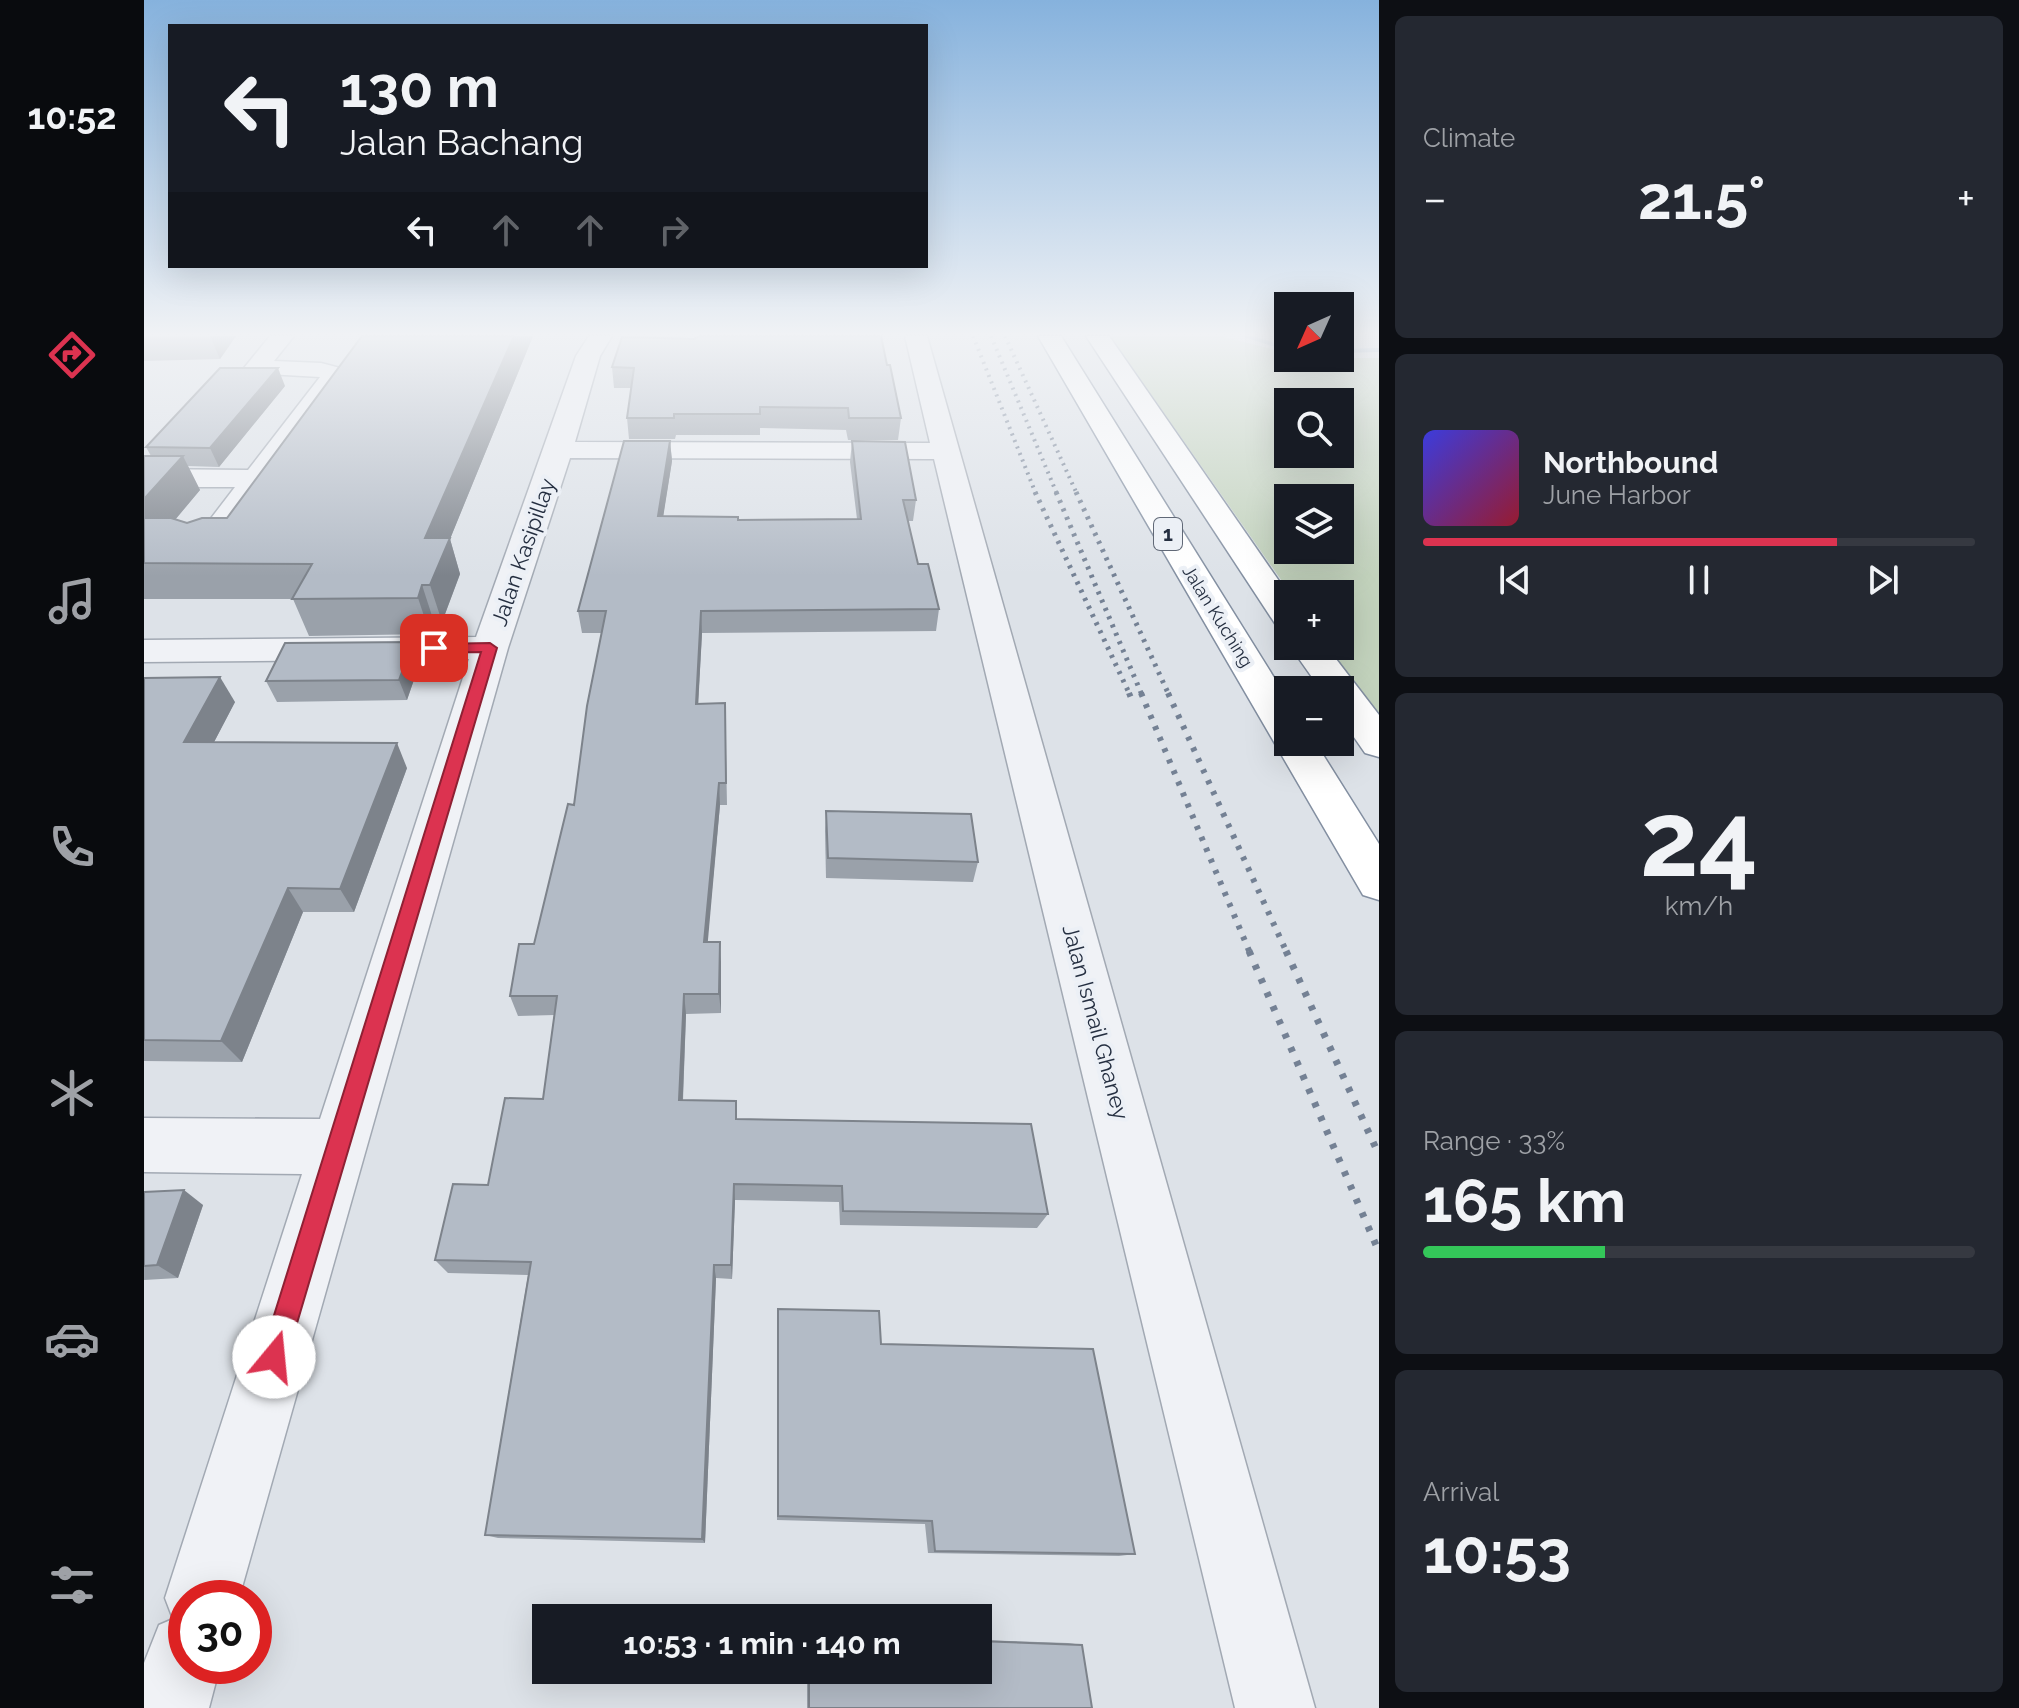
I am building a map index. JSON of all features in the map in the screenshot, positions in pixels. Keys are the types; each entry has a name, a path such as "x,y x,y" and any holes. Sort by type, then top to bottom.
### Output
{"highway":[{"name":"Jalan Kuching","path":"1097,416 1274,708"},
{"name":"1","path":"1151,416 1274,597"},
{"path":"1318,660 1379,743"},
{"path":"1303,756 1379,882"}],"street":[{"path":"205,547 304,416"},
{"name":"Jalan Kasipillay","path":"207,1580 490,648 559,450 574,416"},
{"name":"Jalan Ismail Ghaney","path":"937,416 1275,1708"},
{"path":"559,450 946,451"},
{"path":"144,478 256,479"},
{"path":"144,651 490,648"},
{"path":"144,1145 337,1147"},
{"path":"169,1708 176,1684"}],"green space":[{"path":"1166,416 1274,416 1274,468 1354,468 1354,416 1379,416 1379,718 1354,683 1354,676 1349,676 1338,660 1354,660 1354,580 1281,580"}],"building":[{"path":"175,416 237,416 210,448 146,447"},
{"path":"303,416 479,416 425,538 450,538 430,585 422,585 418,598 292,599 312,564 144,563 144,518 171,518 187,523 202,518 227,518"},
{"path":"627,416 674,416 674,418"},
{"path":"849,416 901,418 849,418"},
{"path":"624,441 670,441 658,516 738,517 738,520 861,519 852,441 905,442 916,500 903,500 918,564 928,564 939,609 701,611 696,704 725,703 726,783 719,783 704,942 720,942 719,994 684,994 679,1100 736,1101 736,1119 1031,1124 1048,1214 843,1211 842,1186 734,1184 731,1265 714,1265 702,1539 485,1535 531,1262 435,1260 453,1184 488,1185 505,1098 543,1099 557,996 510,996 519,944 534,944 568,804 574,805 587,706 606,611 578,611"},
{"path":"144,456 183,456 144,499"},
{"path":"413,642 399,680 266,681 285,643"},
{"path":"220,677 184,742 397,743 340,889 288,888 221,1041 144,1040 144,678"},
{"path":"826,811 971,814 978,862 828,858"},
{"path":"184,1190 157,1265 144,1266 144,1192"},
{"path":"778,1309 879,1311 881,1344 1093,1349 1135,1554 935,1551 932,1521 778,1516"},
{"path":"992,1642 1082,1645 1092,1708 809,1708 809,1684 992,1684"}],"railway":[{"path":"1005,416 1036,494"},
{"path":"1024,416 1057,494"},
{"path":"1041,416 1077,494"},
{"path":"1035,492 1130,695"},
{"path":"1056,492 1142,695"},
{"path":"1076,492 1169,695"},
{"path":"1129,693 1131,698"},
{"path":"1141,693 1250,953"},
{"path":"1168,693 1287,953"},
{"path":"1249,951 1379,1252"},
{"path":"1286,951 1379,1155"}],"route":[{"path":"274,1357 490,648 434,648"}]}
